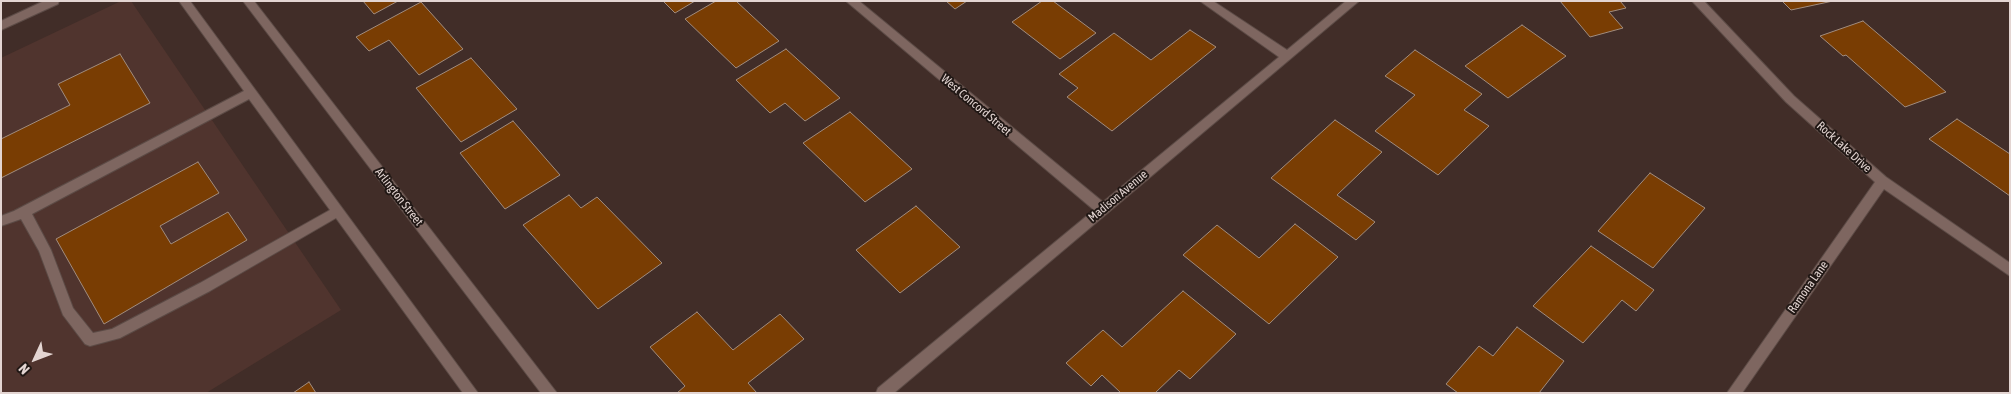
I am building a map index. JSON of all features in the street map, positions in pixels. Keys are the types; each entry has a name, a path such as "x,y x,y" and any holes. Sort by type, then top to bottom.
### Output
{"street":[{"path":"1,26 54,1"},
{"path":"184,1 471,393"},
{"name":"Arlington Street","path":"248,1 550,393"},
{"name":"West Concord Street","path":"851,1 1102,209"},
{"path":"1205,1 1287,56"},
{"name":"Madison Avenue","path":"883,393 1354,1"},
{"name":"Rock Lake Drive","path":"1697,1 1790,99 1882,181 2010,270"},
{"path":"1,221 24,212 251,93"},
{"name":"Ramona Lane","path":"1734,393 1882,181"},
{"path":"24,212 45,250 68,311 90,340 115,334 205,287 338,211"}],"shaded area":[{"path":"121,1 131,1 341,310 206,393 1,393 1,58"}],"building":[{"path":"363,1 398,1 374,14"},
{"path":"663,1 695,1 675,13"},
{"path":"716,1 736,1 779,41 736,68 685,19"},
{"path":"946,1 967,1 955,9"},
{"path":"1042,1 1053,1 1096,33 1060,59 1012,22"},
{"path":"1560,1 1620,1 1626,8 1609,12 1623,28 1590,37"},
{"path":"1782,1 1833,1 1791,10"},
{"path":"421,2 463,49 419,75 389,40 369,51 356,37"},
{"path":"1863,21 1946,92 1905,107 1846,55 1843,56 1820,36"},
{"path":"1522,25 1566,56 1508,98 1465,66"},
{"path":"1190,30 1216,47 1112,131 1067,97 1078,88 1059,74 1114,33 1151,60"},
{"path":"786,49 840,98 805,121 785,103 770,113 736,80"},
{"path":"1415,50 1482,94 1464,110 1489,126 1438,175 1375,131 1415,95 1385,76"},
{"path":"120,54 150,103 1,178 1,139 70,105 58,84"},
{"path":"471,58 517,109 461,142 416,88"},
{"path":"850,112 912,169 865,202 803,143"},
{"path":"1957,119 2010,154 2010,196 1929,139"},
{"path":"1335,120 1382,152 1337,195 1375,222 1356,240 1271,178"},
{"path":"513,121 560,175 505,209 460,153"},
{"path":"198,162 219,193 160,226 171,244 228,212 247,240 104,324 56,239"},
{"path":"1650,173 1705,208 1653,268 1598,231"},
{"path":"569,195 581,208 597,197 662,263 598,309 523,225"},
{"path":"916,206 960,247 900,293 856,250"},
{"path":"1295,224 1338,257 1269,324 1183,255 1217,225 1259,258"},
{"path":"1591,246 1654,290 1636,311 1622,300 1583,343 1533,306"},
{"path":"1183,291 1236,334 1190,379 1179,370 1155,393 1121,393 1102,375 1091,386 1066,363 1103,330 1122,347"},
{"path":"697,312 733,350 780,314 804,339 748,383 757,393 677,393 685,386 650,347"},
{"path":"1517,327 1564,361 1539,393 1458,393 1446,384 1479,346 1493,356"},
{"path":"309,382 316,393 293,393"}]}
